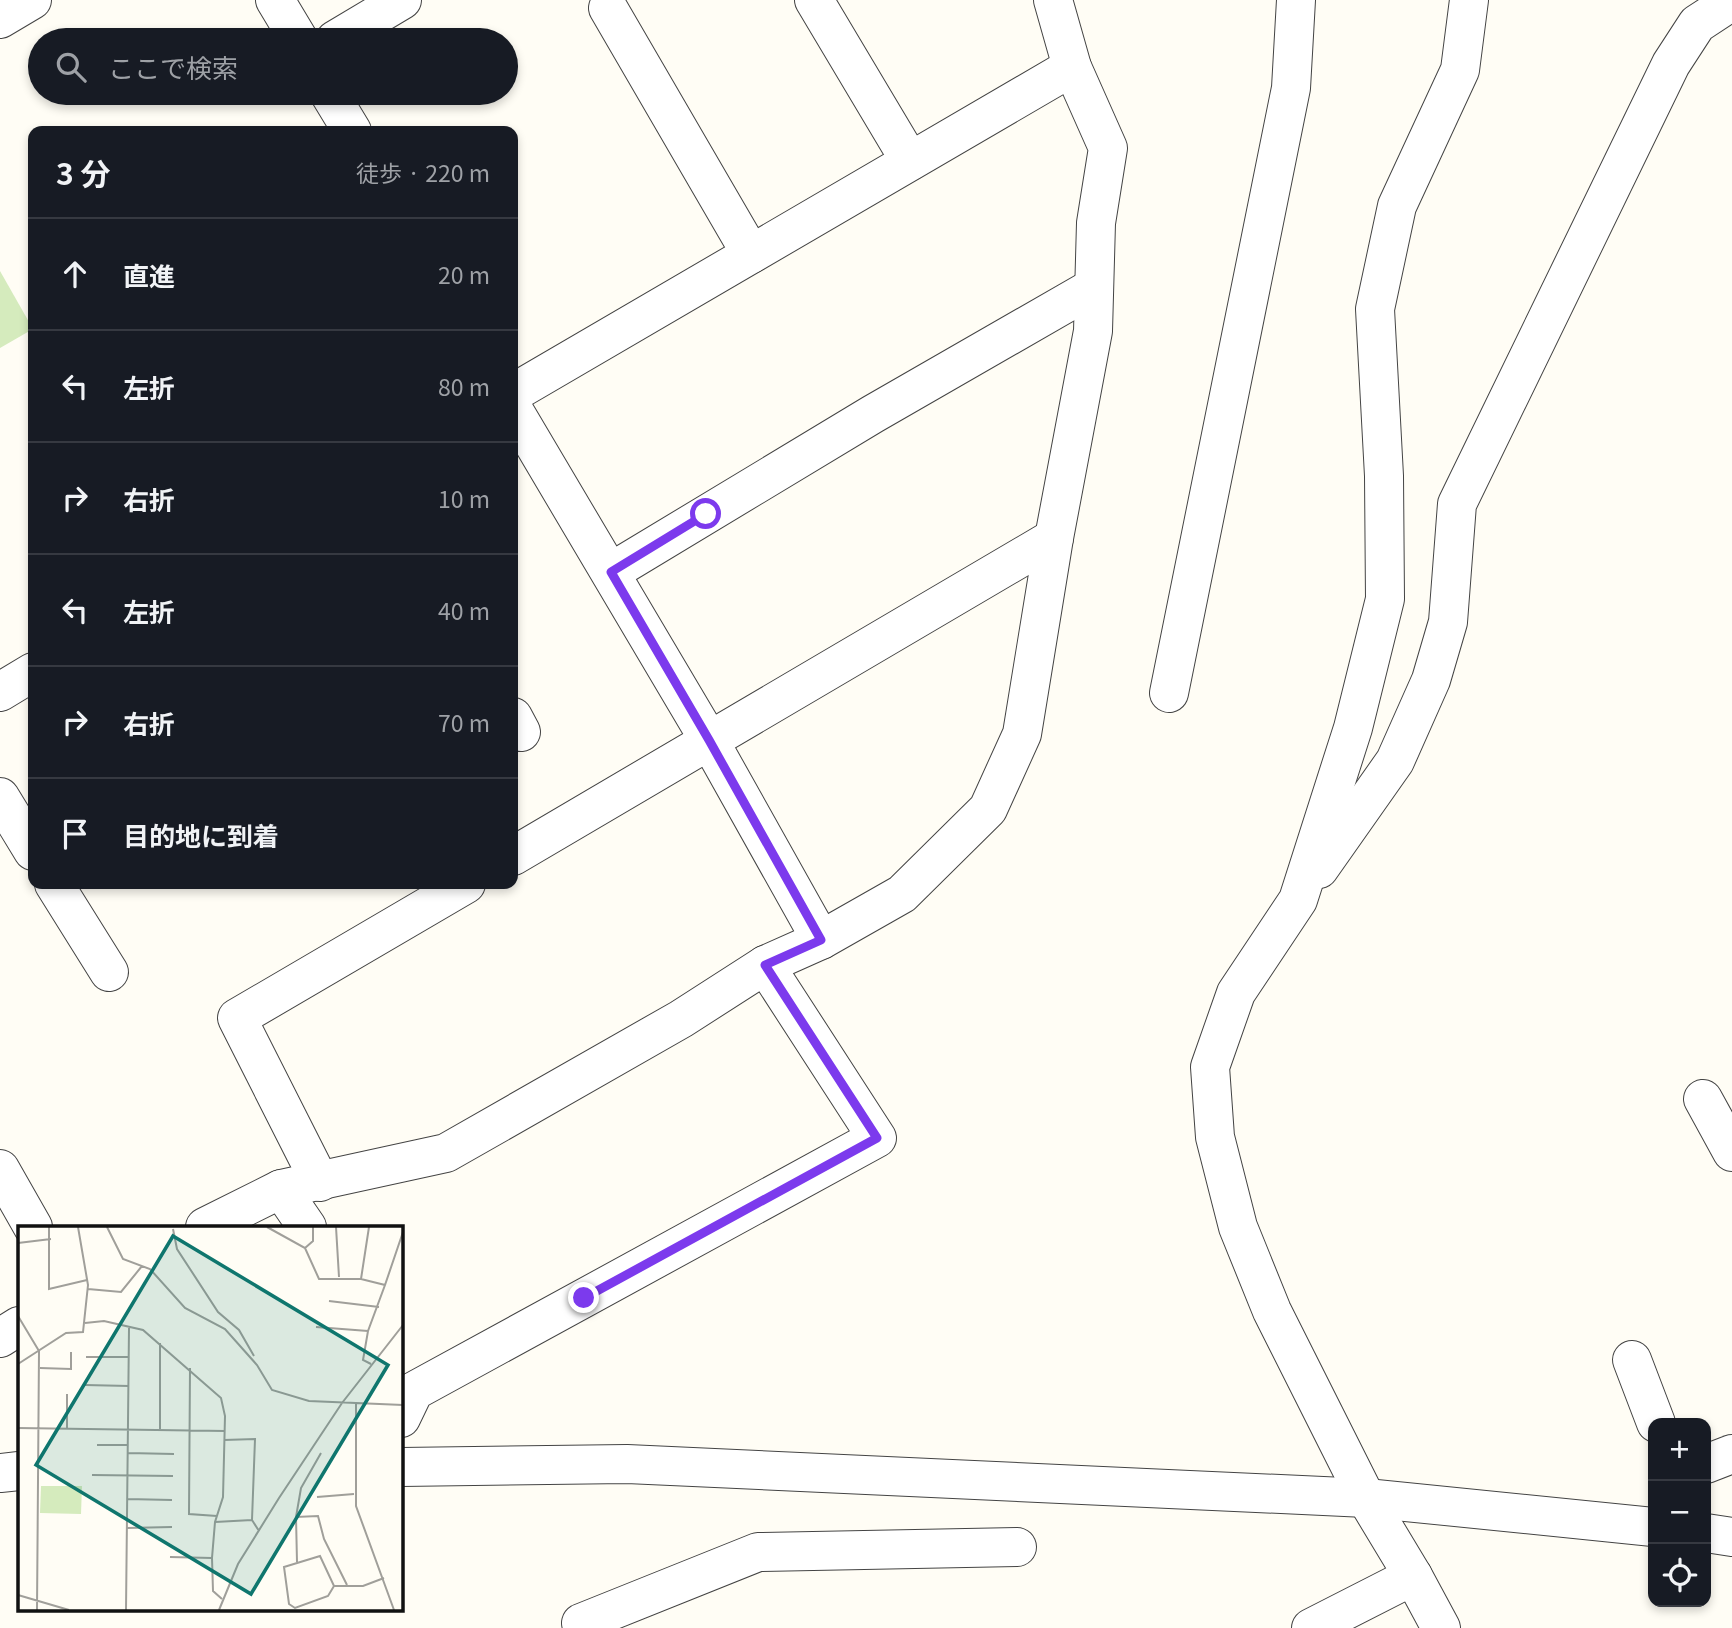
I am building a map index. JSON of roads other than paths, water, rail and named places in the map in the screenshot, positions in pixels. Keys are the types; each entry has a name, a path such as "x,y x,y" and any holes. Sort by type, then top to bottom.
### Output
{"street":[{"path":"0,19 32,0"},
{"path":"275,0 292,28"},
{"path":"355,28 402,0"},
{"path":"814,0 910,162"},
{"path":"207,1226 281,1189 446,1153 681,1020 765,965 821,940 902,894 988,809 1021,734 1093,331 1096,223 1108,148 1072,67 1053,0"},
{"path":"1169,693 1291,88 1296,0"},
{"path":"1298,900 1353,728 1385,599 1384,476 1375,309 1397,206 1460,70 1469,0"},
{"path":"1441,1628 1366,1498 1272,1311 1238,1227 1215,1137 1210,1067 1236,993 1395,761 1431,680 1448,622 1457,504 1671,64 1698,24 1732,1"},
{"path":"608,8 751,254"},
{"path":"518,390 1072,67"},
{"path":"336,105 349,126"},
{"path":"611,572 873,414 1094,288"},
{"path":"518,417 709,740 821,940"},
{"path":"518,853 1054,538"},
{"path":"0,692 28,675"},
{"path":"0,797 28,843"},
{"path":"57,889 109,972"},
{"path":"320,1182 237,1018 457,889"},
{"path":"405,1394 877,1138 765,965"},
{"path":"1703,1099 1732,1152"},
{"path":"0,1169 32,1226"},
{"path":"281,1189 306,1226"},
{"path":"0,1338 18,1327"},
{"path":"1632,1360 1654,1418"},
{"path":"1711,1462 1732,1454"},
{"path":"402,1467 627,1464 1366,1498 1648,1526"},
{"path":"0,1473 18,1471"},
{"path":"1711,1534 1732,1537"},
{"path":"580,1626 758,1552 1017,1548"},
{"path":"1311,1628 1413,1576"}]}
